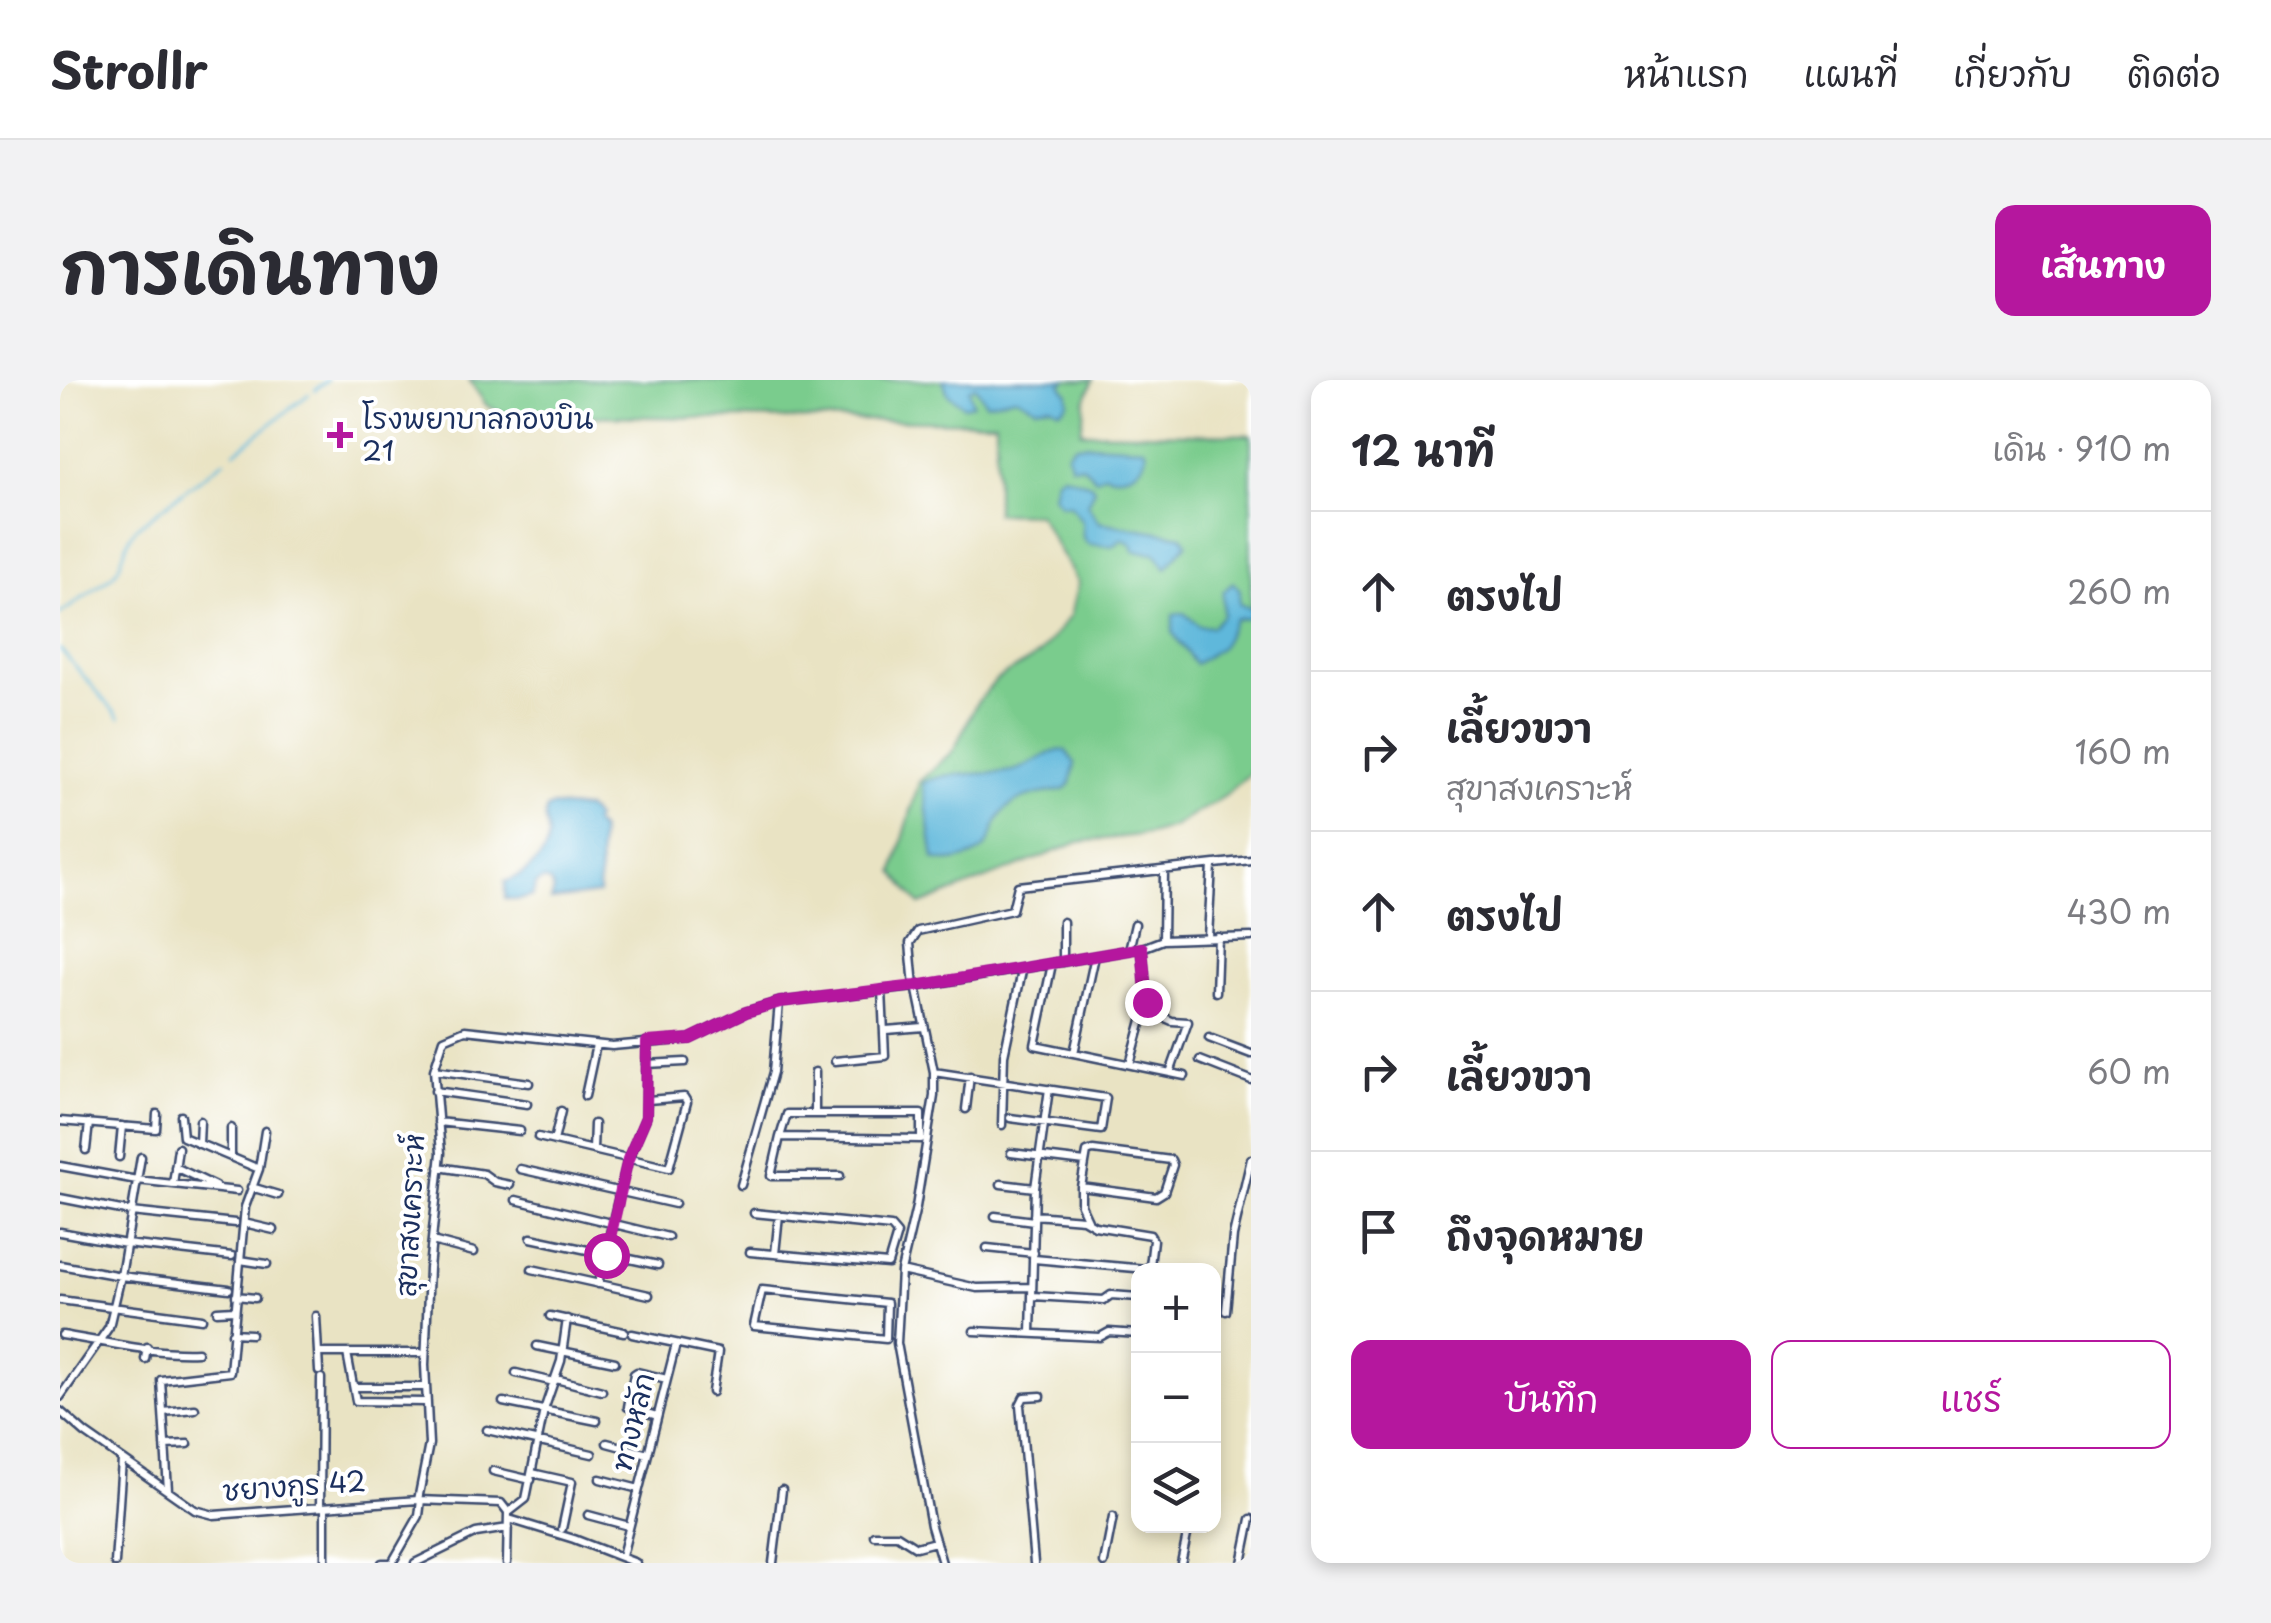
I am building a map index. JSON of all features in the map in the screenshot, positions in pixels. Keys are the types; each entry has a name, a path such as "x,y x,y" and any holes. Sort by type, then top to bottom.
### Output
{"street":[{"path":"942,1563 897,1343 901,1271 930,1125 934,1072 915,987 910,942 918,931 1012,910 1018,886 1251,860"},
{"path":"1208,937 1212,865"},
{"path":"1163,940 1164,870"},
{"path":"1063,922 1063,962"},
{"path":"1129,950 1135,924"},
{"path":"1216,992 1218,937"},
{"path":"529,1084 434,1070 440,1045 457,1032 505,1033 596,1045 690,1039 746,1012 780,1002 1022,970 1142,948 1163,940 1251,937"},
{"path":"1130,1064 1147,1002 1142,948"},
{"path":"1074,1053 1096,956"},
{"path":"1052,964 1034,1044 1185,1076"},
{"path":"1002,1125 1004,1055 1022,970"},
{"path":"835,1061 884,1056 882,990"},
{"path":"741,1185 773,1072 780,1002"},
{"path":"1145,1009 1172,1021 1188,1022 1170,1073"},
{"path":"886,1030 924,1027"},
{"path":"1210,1038 1251,1054"},
{"path":"598,1284 628,1159 646,1117 647,1042"},
{"path":"585,1096 596,1045"},
{"path":"1200,1060 1251,1080"},
{"path":"646,1064 685,1062"},
{"name":"สุขาสงเคราะห์","path":"382,1563 392,1563 418,1516 428,1448 425,1386 439,1168 434,1070"},
{"path":"814,1072 816,1114"},
{"path":"934,1072 1104,1096 1106,1102 1100,1130 1010,1118"},
{"path":"966,1109 970,1076"},
{"path":"435,1090 527,1104"},
{"path":"1031,1333 1035,1188 1049,1090"},
{"path":"538,1137 669,1168 687,1102 684,1097 648,1100"},
{"path":"554,1141 561,1111"},
{"path":"60,1121 156,1130 157,1114"},
{"path":"780,1137 921,1139 921,1114 787,1114 780,1137 770,1176 840,1176"},
{"path":"181,1116 183,1137 260,1168"},
{"path":"199,1144 200,1121"},
{"path":"438,1122 520,1132"},
{"path":"86,1150 89,1123"},
{"path":"592,1150 594,1124"},
{"path":"921,1125 930,1125"},
{"path":"119,1157 122,1126"},
{"path":"231,1157 232,1128"},
{"path":"168,1492 161,1380 230,1372 239,1223 260,1168 265,1131"},
{"path":"173,1184 178,1148"},
{"path":"1081,1188 1160,1197 1173,1165 1170,1160 1088,1152 1081,1188 1081,1205 1088,1222"},
{"path":"1010,1153 1085,1162"},
{"path":"60,1396 108,1327 114,1309 140,1156"},
{"path":"1226,1310 1233,1236 1251,1158"},
{"path":"60,1166 137,1180 238,1190"},
{"path":"176,1168 222,1189"},
{"path":"439,1168 484,1174 495,1182 510,1185"},
{"path":"520,1169 676,1204"},
{"path":"1001,1184 1035,1188"},
{"path":"252,1188 278,1195"},
{"path":"60,1198 131,1212 274,1230"},
{"path":"516,1200 668,1236"},
{"path":"750,1252 886,1264 891,1262 895,1244 896,1231 891,1228 754,1213"},
{"path":"776,1254 779,1215"},
{"path":"987,1248 1149,1268 1153,1240 1150,1235 1084,1219 996,1216"},
{"path":"60,1232 267,1264"},
{"path":"530,1238 658,1265"},
{"path":"432,1241 474,1252"},
{"path":"895,1244 906,1245"},
{"path":"60,1265 228,1289"},
{"path":"532,1269 649,1295"},
{"path":"901,1271 976,1288 1104,1300 1111,1295 1131,1296"},
{"path":"762,1290 887,1303 886,1320 886,1339 754,1326 762,1290"},
{"path":"236,1296 254,1298"},
{"path":"60,1300 202,1319"},
{"path":"217,1312 234,1310"},
{"path":"316,1316 325,1563"},
{"name":"ทางหลัก","path":"550,1316 676,1344 622,1556"},
{"path":"415,1563 508,1520 523,1504 567,1319"},
{"path":"886,1320 897,1321"},
{"path":"974,1331 1100,1338 1110,1332 1131,1334"},
{"path":"232,1333 251,1334"},
{"path":"62,1335 165,1352 198,1352"},
{"path":"676,1344 720,1354 712,1392"},
{"path":"145,1359 147,1346"},
{"path":"537,1346 615,1362"},
{"path":"219,1351 230,1351"},
{"path":"318,1353 420,1353"},
{"path":"347,1353 356,1401 425,1402"},
{"path":"516,1374 602,1391"},
{"path":"658,1416 628,1407 634,1374 667,1379"},
{"path":"354,1386 425,1386"},
{"path":"406,1402 407,1386"},
{"path":"1034,1563 1020,1405 1024,1396 1041,1396"},
{"path":"503,1402 597,1421"},
{"path":"163,1412 195,1410"},
{"name":"ชยางกูร 42","path":"60,1412 194,1510 214,1515 419,1500 494,1501 504,1505 508,1520 636,1563"},
{"path":"487,1430 592,1454"},
{"path":"606,1443 648,1454"},
{"path":"165,1445 188,1444"},
{"path":"115,1563 122,1460"},
{"path":"493,1471 572,1482 562,1529"},
{"path":"600,1479 639,1489"},
{"path":"773,1563 782,1490"},
{"path":"588,1515 629,1526"},
{"path":"1104,1563 1113,1516"},
{"path":"1242,1563 1251,1519"},
{"path":"507,1563 508,1520"},
{"path":"1181,1563 1187,1533"},
{"path":"874,1536 898,1535 916,1547 936,1542"}],"green space":[{"path":"469,380 1093,380 1085,401 1081,432 1251,435 1251,772 1225,796 1173,827 1149,834 1079,842 920,905 894,872 919,782 954,750 976,704 996,680 1040,654 1070,616 1078,583 1038,514 996,513 996,422 510,415 487,406"}],"water":[{"path":"943,380 1066,380 1061,384 1068,394 1068,403 1060,410 1050,405 1036,407 1016,397 986,403 975,386 969,390 973,404 964,406 948,394"},
{"path":"1074,445 1143,447 1146,452 1141,466 1131,474 1104,474 1096,479 1083,466 1071,465 1067,454"},
{"path":"1063,475 1091,484 1094,489 1087,504 1099,522 1182,536 1187,543 1166,568 1155,553 1134,551 1132,544 1122,539 1114,546 1088,544 1083,538 1082,521 1070,505 1060,504 1053,496 1056,479"},
{"path":"1233,583 1240,590 1239,604 1251,609 1251,618 1235,619 1221,647 1195,664 1173,633 1173,615 1184,613 1199,626 1212,627 1223,615 1223,592"},
{"path":"1065,750 1075,763 1066,789 1011,805 998,820 987,844 972,856 949,861 934,859 923,783 945,776 1012,771"},
{"path":"553,806 587,809 595,818 594,824 600,831 599,894 551,900 554,890 550,882 543,880 536,884 532,896 505,898 505,882 527,870 545,850 545,816"}],"waterway":[{"path":"315,390 327,380"},
{"path":"235,452 309,394"},
{"path":"60,614 117,570 137,527 225,460"},
{"path":"60,649 120,718"}],"place":[{"name":"โรงพยาบาลกองบิน 21","path":"340,435"}],"route":[{"path":"606,1255 628,1159 646,1117 647,1042 690,1039 746,1012 780,1002 916,986 1142,948 1147,1002"}]}
